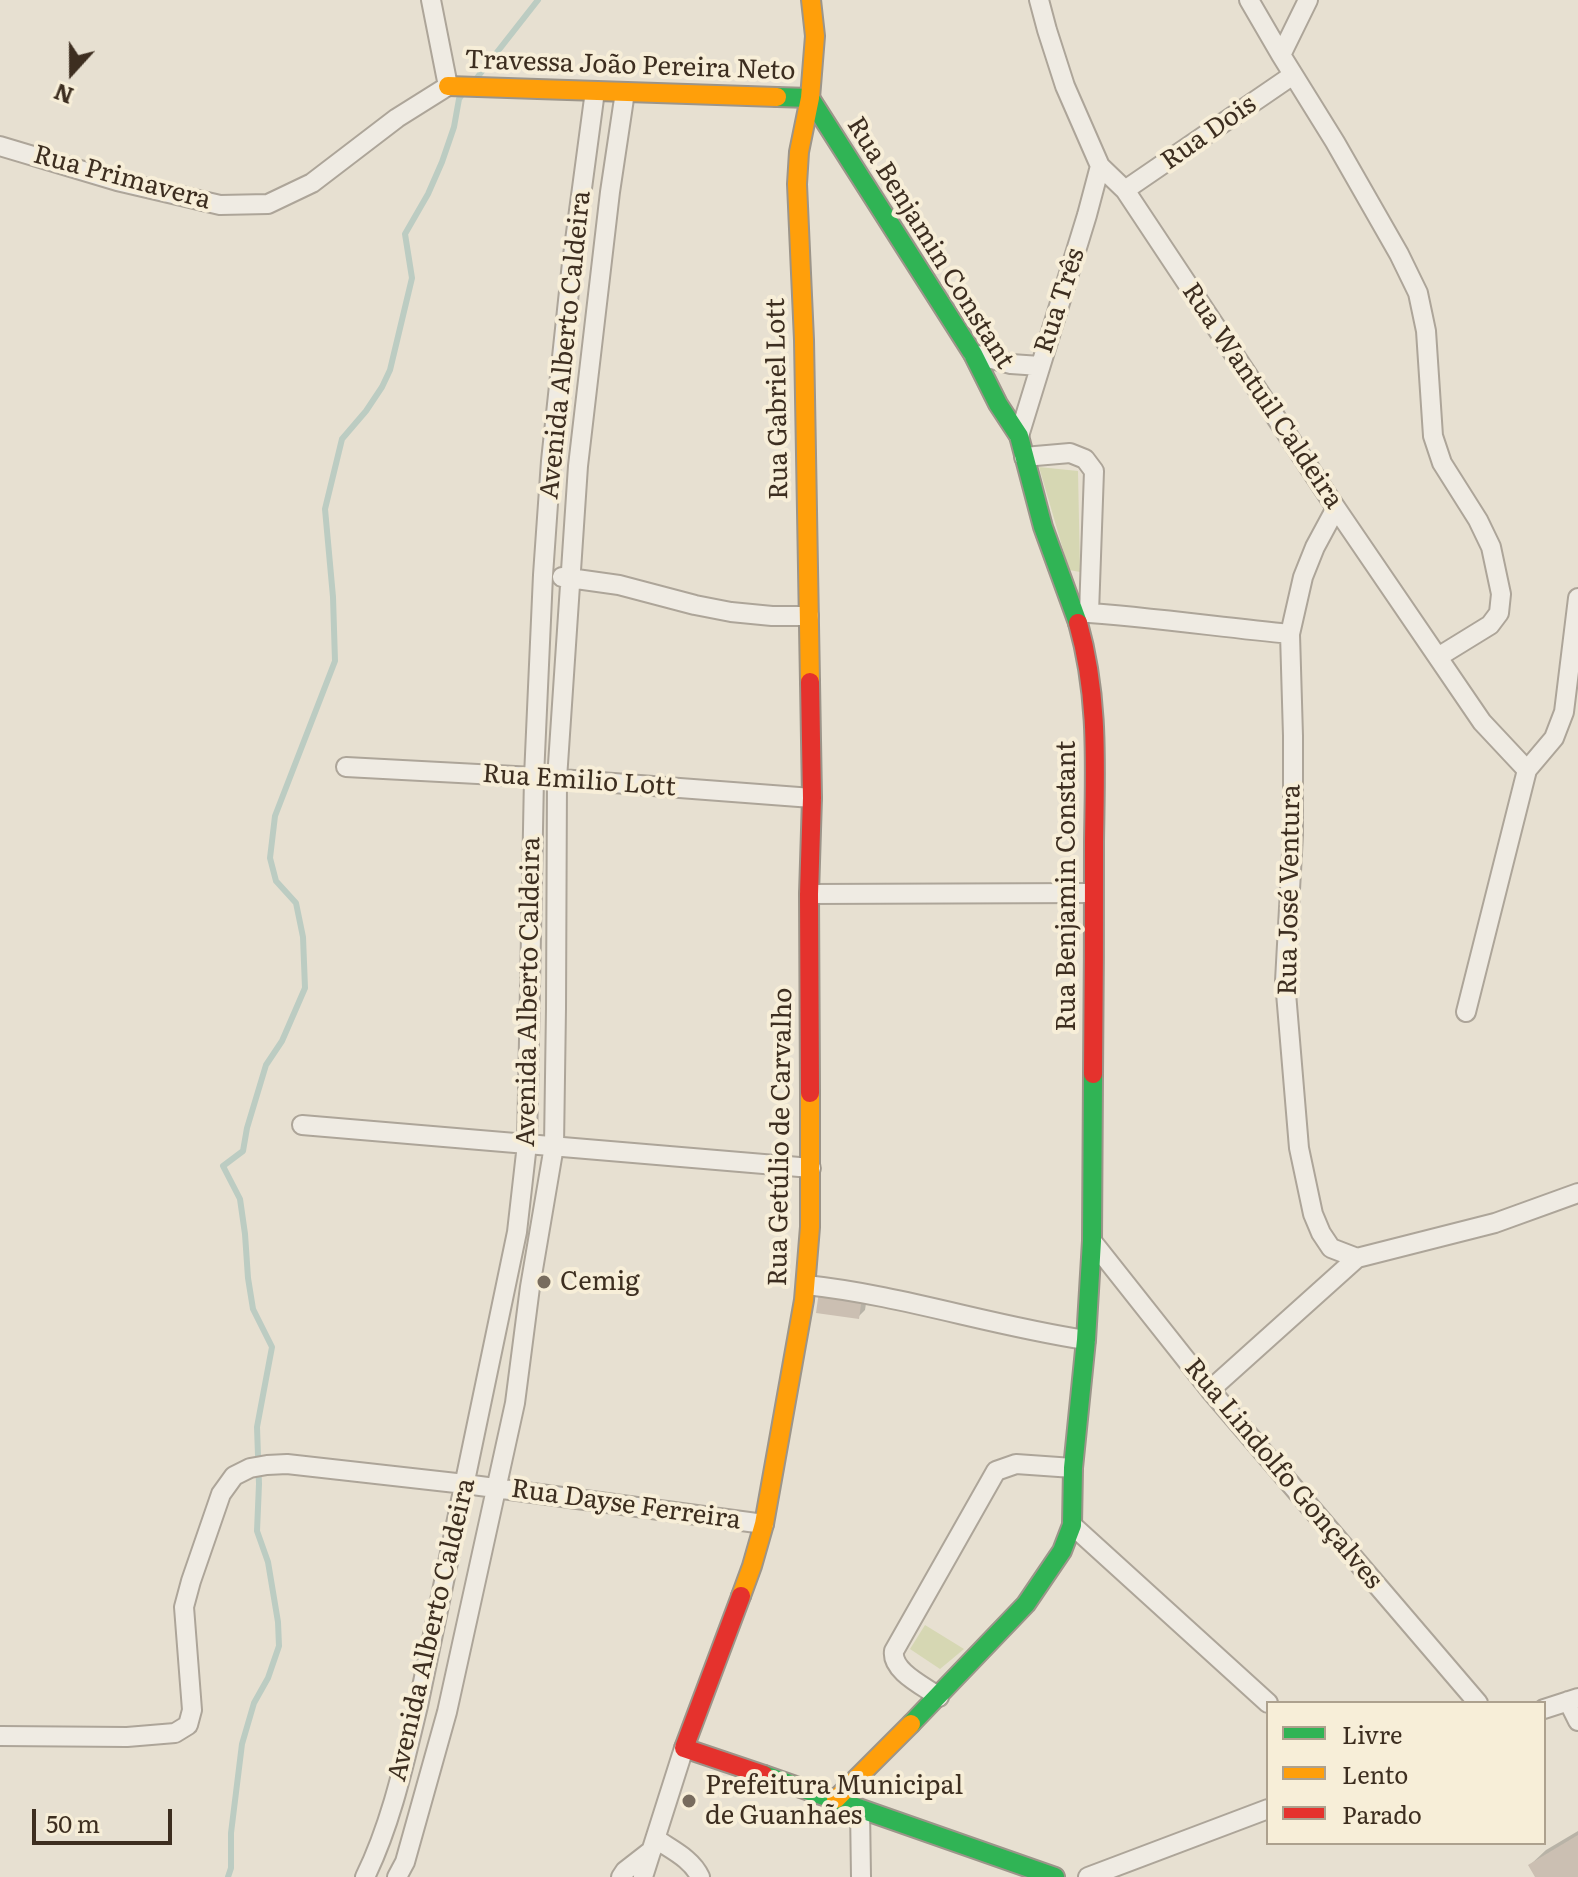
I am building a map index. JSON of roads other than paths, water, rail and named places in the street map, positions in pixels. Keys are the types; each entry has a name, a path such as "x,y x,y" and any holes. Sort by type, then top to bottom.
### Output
{"street":[{"path":"431,0 452,86"},
{"name":"Rua Gabriel Lott","path":"811,0 815,36 810,98 799,152 797,184 804,340 812,798"},
{"name":"Rua Wantuil Caldeira","path":"1039,0 1065,86 1100,166 1125,190 1482,722 1527,770"},
{"path":"1249,0 1343,154 1418,293 1426,331 1433,436 1442,463 1491,547 1501,594 1499,613 1490,625 1438,657"},
{"path":"1281,55 1308,0"},
{"name":"Rua Dois","path":"1125,190 1293,75"},
{"name":"Travessa João Pereira Neto","path":"452,86 810,98"},
{"name":"Rua Primavera","path":"0,146 117,181 220,205 268,204 312,183 397,118 452,86"},
{"name":"Avenida Alberto Caldeira","path":"365,1877 376,1854 401,1777 418,1706 517,1232 527,1144 534,777 543,575 572,263 595,91"},
{"name":"Avenida Alberto Caldeira","path":"397,1877 405,1862 447,1712 497,1488 515,1403 530,1287 554,1146 557,779 578,466 608,206 625,92"},
{"name":"Rua Benjamin Constant","path":"810,98 973,354 998,404 1019,436 1043,527 1082,612 1093,695 1095,753 1092,1241 1073,1468 1072,1525 1062,1551 1026,1604 939,1697 836,1799"},
{"name":"Rua Três","path":"1019,436 1100,166"},
{"path":"973,354 1011,364 1040,366"},
{"path":"1024,457 1070,453 1085,459 1094,471 1082,612 1290,634"},
{"name":"Rua José Ventura","path":"1336,508 1303,577 1290,634 1293,835 1285,981 1299,1148 1313,1214 1331,1248 1357,1258"},
{"path":"543,575 619,585 731,612 809,616"},
{"path":"1466,1012 1527,770 1554,738 1564,712 1578,598"},
{"name":"Rua Emilio Lott","path":"346,767 534,777 812,798"},
{"name":"Rua Getúlio de Carvalho","path":"684,1748 752,1566 764,1524 802,1315 810,1227 809,894 812,798"},
{"path":"809,894 1093,893"},
{"path":"302,1125 811,1168"},
{"path":"1210,1390 1357,1258 1495,1223 1578,1193"},
{"name":"Rua Lindolfo Gonçalves","path":"1092,1241 1210,1390 1476,1701"},
{"path":"806,1285 869,1294 1027,1330 1086,1340"},
{"name":"Rua Dayse Ferreira","path":"0,1736 127,1737 175,1733 188,1725 192,1710 184,1607 191,1581 221,1494 234,1476 259,1466 287,1464 465,1484 764,1524"},
{"path":"939,1697 898,1668 893,1659 894,1651 996,1471 1016,1464 1073,1468"},
{"path":"1072,1525 1266,1701"},
{"path":"1546,1708 1573,1700 1578,1721"},
{"path":"418,1706 447,1712"},
{"path":"643,1877 684,1748 1055,1877"},
{"path":"860,1809 861,1877"},
{"path":"1088,1877 1266,1810"},
{"path":"621,1877 654,1845"},
{"path":"654,1845 689,1860 700,1877"}],"waterway":[{"path":"476,79 538,0"},
{"path":"228,1877 242,1744 254,1703 268,1678 279,1646 268,1562 257,1531 257,1427 272,1347 253,1309 240,1199 223,1166 243,1151 266,1065 282,1041 305,988 303,937 296,903 276,881 270,858 275,816 335,661 325,509 342,439 366,411 390,370 412,278 405,234 442,162 463,93"}],"place":[{"name":"Cemig","path":"544,1282"},
{"name":"Prefeitura Municipal de Guanhães","path":"689,1801"}]}
